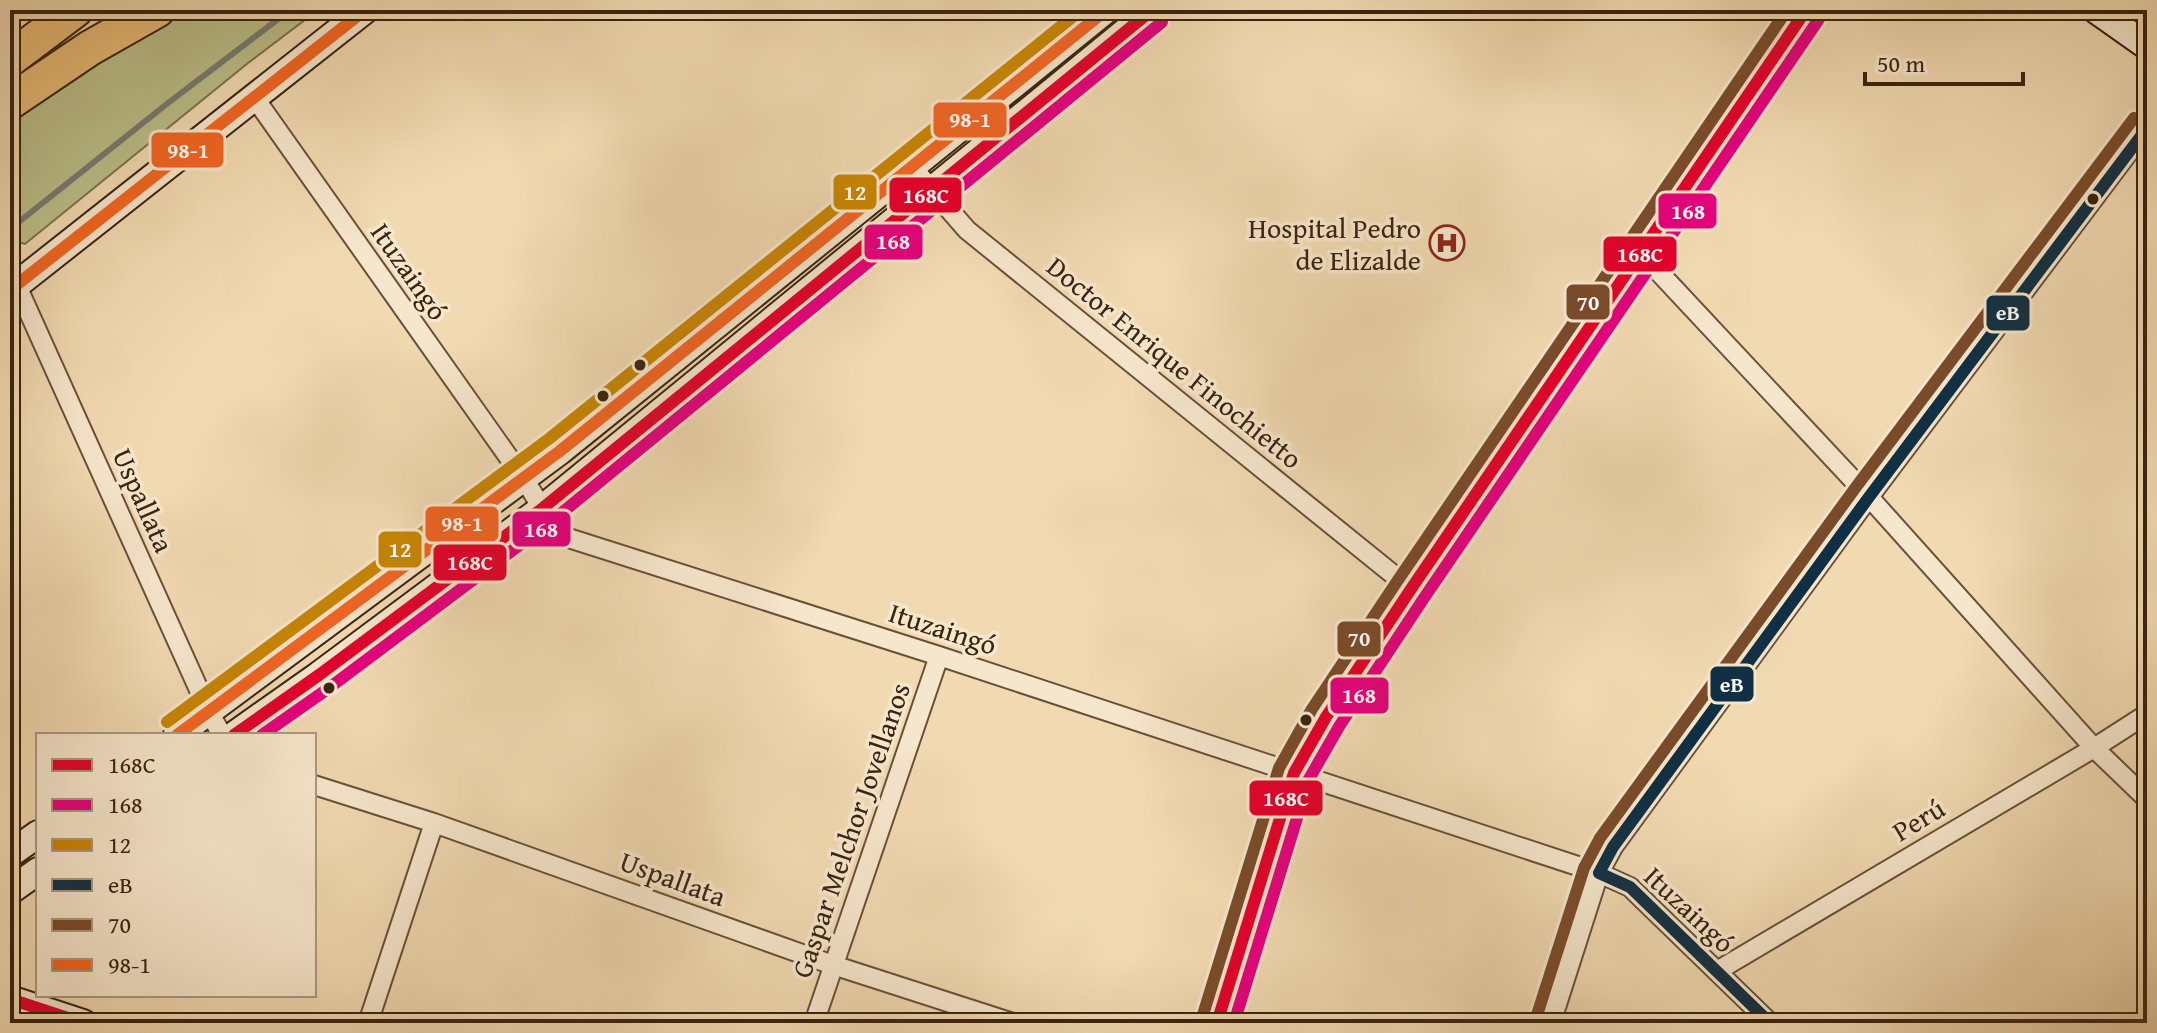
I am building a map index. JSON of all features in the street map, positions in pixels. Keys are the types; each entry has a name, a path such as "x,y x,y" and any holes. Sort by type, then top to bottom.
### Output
{"highway":[{"path":"10,59 75,10"},
{"path":"10,102 90,48 157,10"}],"main road":[{"path":"14,288 365,10"},
{"path":"180,733 524,479 1106,10"},
{"path":"237,733 543,508 1152,10"},
{"path":"2096,10 2147,46"},
{"path":"10,854 36,835"},
{"path":"10,891 36,872"},
{"path":"10,999 83,1023"}],"street":[{"path":"1217,1023 1294,773 1326,717 1806,10"},
{"name":"Ituzaingó","path":"254,97 524,479 559,535 1599,873 1630,887 1770,1023"},
{"path":"1551,1023 1599,873 1613,847 1869,497 2147,128"},
{"name":"Doctor Enrique Finochietto","path":"913,168 967,230 1411,589"},
{"path":"1641,253 1869,497 2094,748 2147,799"},
{"name":"Uspallata","path":"14,288 221,733"},
{"name":"Gaspar Melchor Jovellanos","path":"814,1023 939,656"},
{"name":"Perú","path":"1717,971 2147,714"},
{"name":"Uspallata","path":"316,786 434,823 833,965 1013,1023"},
{"path":"368,1023 434,823"}],"green space":[{"path":"179,10 318,10 25,244 18,242 10,247 10,118"}],"waterway":[{"path":"10,229 290,10"}],"transit line":[{"name":"98-1","path":"10,290 365,10"},
{"name":"12","path":"167,722 550,438 1081,10"},
{"name":"98-1","path":"180,733 560,451 1106,10"},
{"name":"168C","path":"237,733 543,508 1152,10"},
{"name":"70","path":"1202,1018 1279,768 1312,709 1787,10"},
{"name":"168C","path":"1217,1023 1294,773 1326,717 1806,10"},
{"name":"168","path":"1234,1023 1309,779 1340,725 1819,19"},
{"name":"168","path":"265,733 553,520 1162,22"},
{"name":"70","path":"1536,1018 1584,868 1600,838 1856,487 2134,118"},
{"name":"eB","path":"1599,873 1613,847 1869,497 2147,128"},
{"name":"eB","path":"1599,873 1630,887 1770,1023"},
{"name":"168C","path":"10,999 83,1023"}],"place":[{"name":"Hospital Pedro de Elizalde","path":"1447,243"}]}
